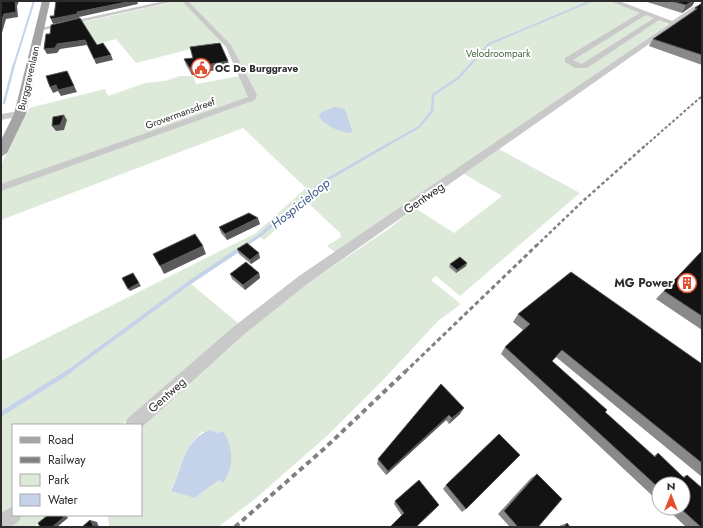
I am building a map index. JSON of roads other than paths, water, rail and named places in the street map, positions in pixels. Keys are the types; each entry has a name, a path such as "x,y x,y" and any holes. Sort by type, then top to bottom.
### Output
{"main road":[{"name":"Burggravenlaan","path":"1,153 20,114 30,65 46,1"}],"street":[{"path":"39,29 173,1"},
{"name":"Grovermansdreef","path":"1,188 252,98 253,95 230,47 185,1"},
{"path":"613,1 673,23"},
{"name":"Gentweg","path":"134,424 237,332 297,285 600,76 667,29 673,23 695,8 702,6"},
{"path":"645,13 568,60 578,66 584,66 658,18"},
{"path":"1,117 20,114"},
{"path":"1,524 12,516"}],"water":[{"path":"335,107 345,109 352,130 351,133 333,128 324,122 319,116 322,112"},
{"path":"210,430 218,433 223,431 227,438 231,451 231,464 227,477 223,483 219,480 195,498 171,491 189,447 201,434"}],"waterway":[{"path":"14,65 34,1"},
{"name":"Hospicieloop","path":"470,65 489,44 591,1"},
{"path":"4,103 14,64"},
{"name":"Hospicieloop","path":"387,145 419,127 432,111 433,95 458,78 471,64"},
{"name":"Hospicieloop","path":"244,246 259,236 323,182 389,144"},
{"name":"Hospicieloop","path":"68,372 189,283 246,245"},
{"name":"Hospicieloop","path":"1,414 70,371"}],"railway":[{"path":"646,145 702,96"},
{"path":"536,246 583,201 647,144"},
{"path":"405,372 537,245"},
{"path":"235,527 325,448 406,371"}],"place":[{"name":"OC De Burggrave","path":"201,68"},
{"name":"MG Power","path":"687,283"}],"park label":[{"name":"Velodroompark","path":"498,53"}]}
